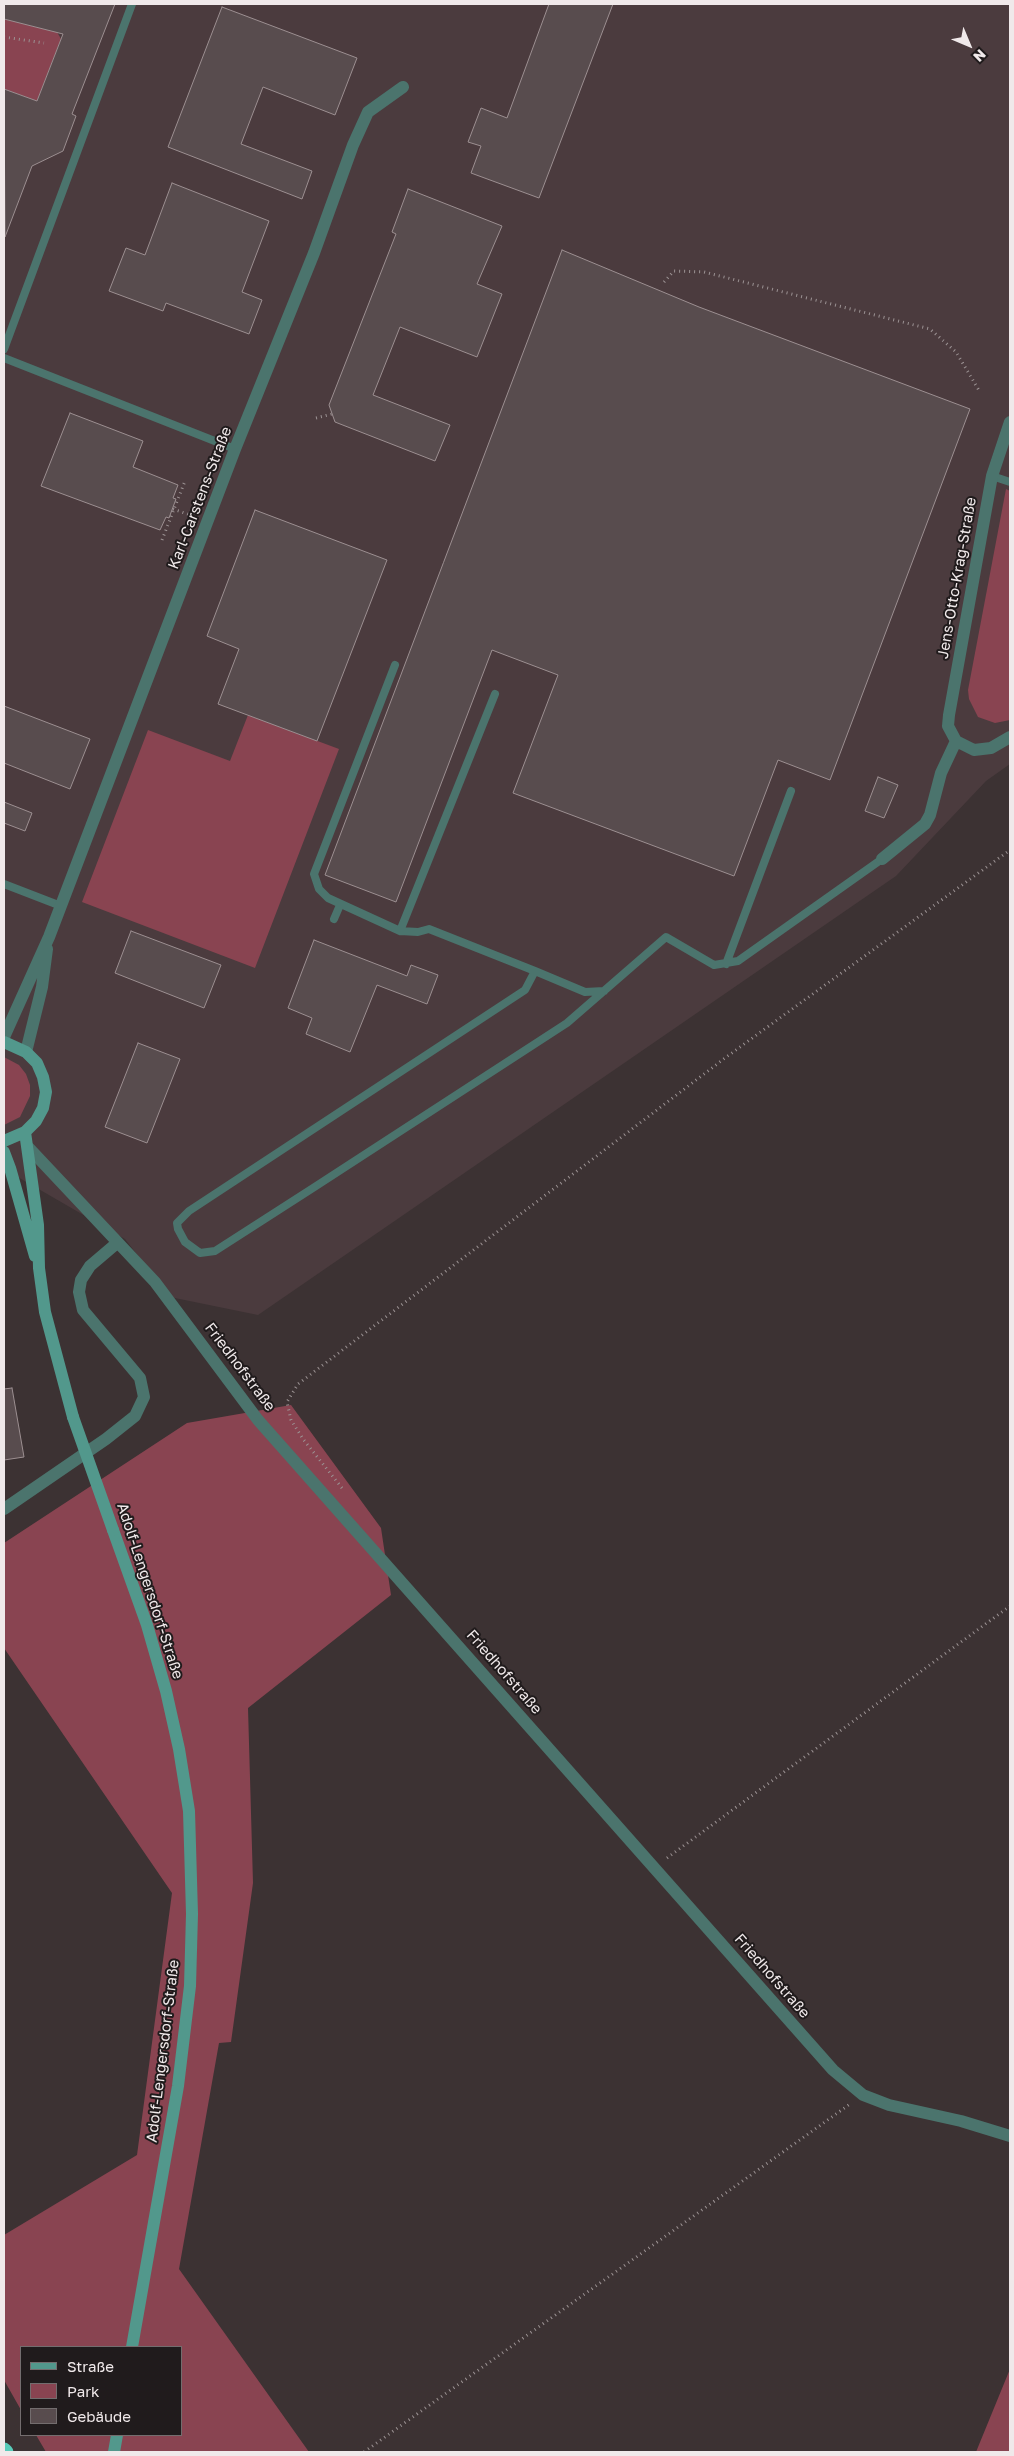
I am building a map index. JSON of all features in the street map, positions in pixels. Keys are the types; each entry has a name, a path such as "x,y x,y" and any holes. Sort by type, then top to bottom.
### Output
{"street":[{"name":"Karl-Carstens-Straße","path":"4,1037 49,937 207,522 368,112 403,87"},
{"name":"Jens-Otto-Krag-Straße","path":"956,741 948,726 949,715 992,476 1010,422"},
{"path":"882,859 925,824 930,815 941,773 956,741 974,750 991,748 1010,737"},
{"name":"Karl-Carstens-Straße","path":"26,1052 42,987 49,937"},
{"path":"4,1042 26,1052 37,1063 43,1077 46,1092 43,1108 36,1121 25,1132 4,1141"},
{"name":"Adolf-Lengersdorf-Straße","path":"25,1132 29,1148 38,1225 38,1268"},
{"name":"Friedhofstraße","path":"29,1148 155,1282 258,1420 655,1867 832,2070 863,2095 890,2105 961,2121 1010,2136"},
{"name":"Adolf-Lengersdorf-Straße","path":"4,1152 38,1268 45,1312 73,1417 147,1625 166,1691 179,1749 189,1810 192,1914 190,1986 178,2086 132,2346"},
{"path":"4,1509 106,1439 135,1416 144,1397 140,1378 83,1310 79,1292 81,1280 90,1266 117,1243"},
{"path":"114,2452 117,2436"}],"lane":[{"path":"4,349 132,4"},
{"path":"4,358 236,449"},
{"path":"992,476 1010,482"},
{"path":"395,666 314,874 318,889 340,905 400,931 418,932 429,929 585,992 604,990"},
{"path":"400,931 495,694"},
{"path":"726,964 791,791"},
{"path":"535,971 525,990 189,1211 177,1223 185,1242 200,1254 215,1251 567,1023 666,937 700,959 714,965 738,961 882,859"},
{"path":"4,884 61,906"},
{"path":"334,919 340,905"}],"path":[{"path":"4,37 44,43"},
{"path":"664,282 674,271 704,272 930,329 956,352 980,392"},
{"path":"316,418 332,414"},
{"path":"162,540 185,481"},
{"path":"173,509 207,522"},
{"path":"348,1495 303,1439 291,1420 287,1402 298,1384 725,1058 1010,850"},
{"path":"655,1867 1010,1606"},
{"path":"364,2452 863,2095"}],"shaded area":[{"path":"4,4 1010,4 1010,764 986,781 896,876 258,1315 170,1297 125,1239 4,1169"}],"green space":[{"path":"4,19 57,32 61,39 37,101 4,89"},
{"path":"1006,489 1010,491 1010,720 995,723 978,717 969,699 968,690"},
{"path":"248,715 339,749 255,968 82,902 148,730 230,761"},
{"path":"4,1057 19,1065 26,1074 30,1085 30,1096 20,1117 4,1125"},
{"path":"291,1405 381,1528 391,1595 248,1708 253,1883 231,2042 219,2043 179,2269 309,2452 46,2452 37,2436 182,2436 182,2346 20,2346 20,2408 4,2380 4,2235 137,2155 172,1893 4,1648 4,1543 187,1423"},
{"path":"1010,2369 1010,2452 976,2452"}],"building":[{"path":"4,4 115,4 72,114 76,116 63,151 32,166 5,237 4,89 37,101 63,34 4,19"},
{"path":"549,4 613,4 539,198 471,173 481,146 468,142 481,108 507,118"},
{"path":"222,7 357,58 335,115 263,87 241,144 312,171 302,199 168,147"},
{"path":"172,183 269,221 242,292 262,300 249,334 166,303 163,311 109,291 126,248 145,255"},
{"path":"408,189 502,226 477,284 502,294 477,357 400,327 373,395 450,425 435,461 335,422 329,405 396,234 392,232"},
{"path":"562,250 699,307 970,409 830,780 778,760 734,876 513,793 558,675 492,650 396,902 325,875"},
{"path":"70,413 143,441 133,467 178,485 173,498 176,499 169,518 166,517 160,530 41,486"},
{"path":"255,510 387,560 317,741 218,704 239,649 207,636"},
{"path":"4,706 90,739 70,789 4,763"},
{"path":"878,777 898,785 884,818 865,811"},
{"path":"4,802 32,813 25,831 4,823"},
{"path":"131,931 221,965 204,1008 115,973"},
{"path":"314,940 407,976 411,965 438,975 427,1004 377,985 350,1052 306,1034 312,1018 288,1008"},
{"path":"138,1043 180,1059 147,1143 105,1127"},
{"path":"12,1388 24,1457 4,1460 4,1389"}]}
